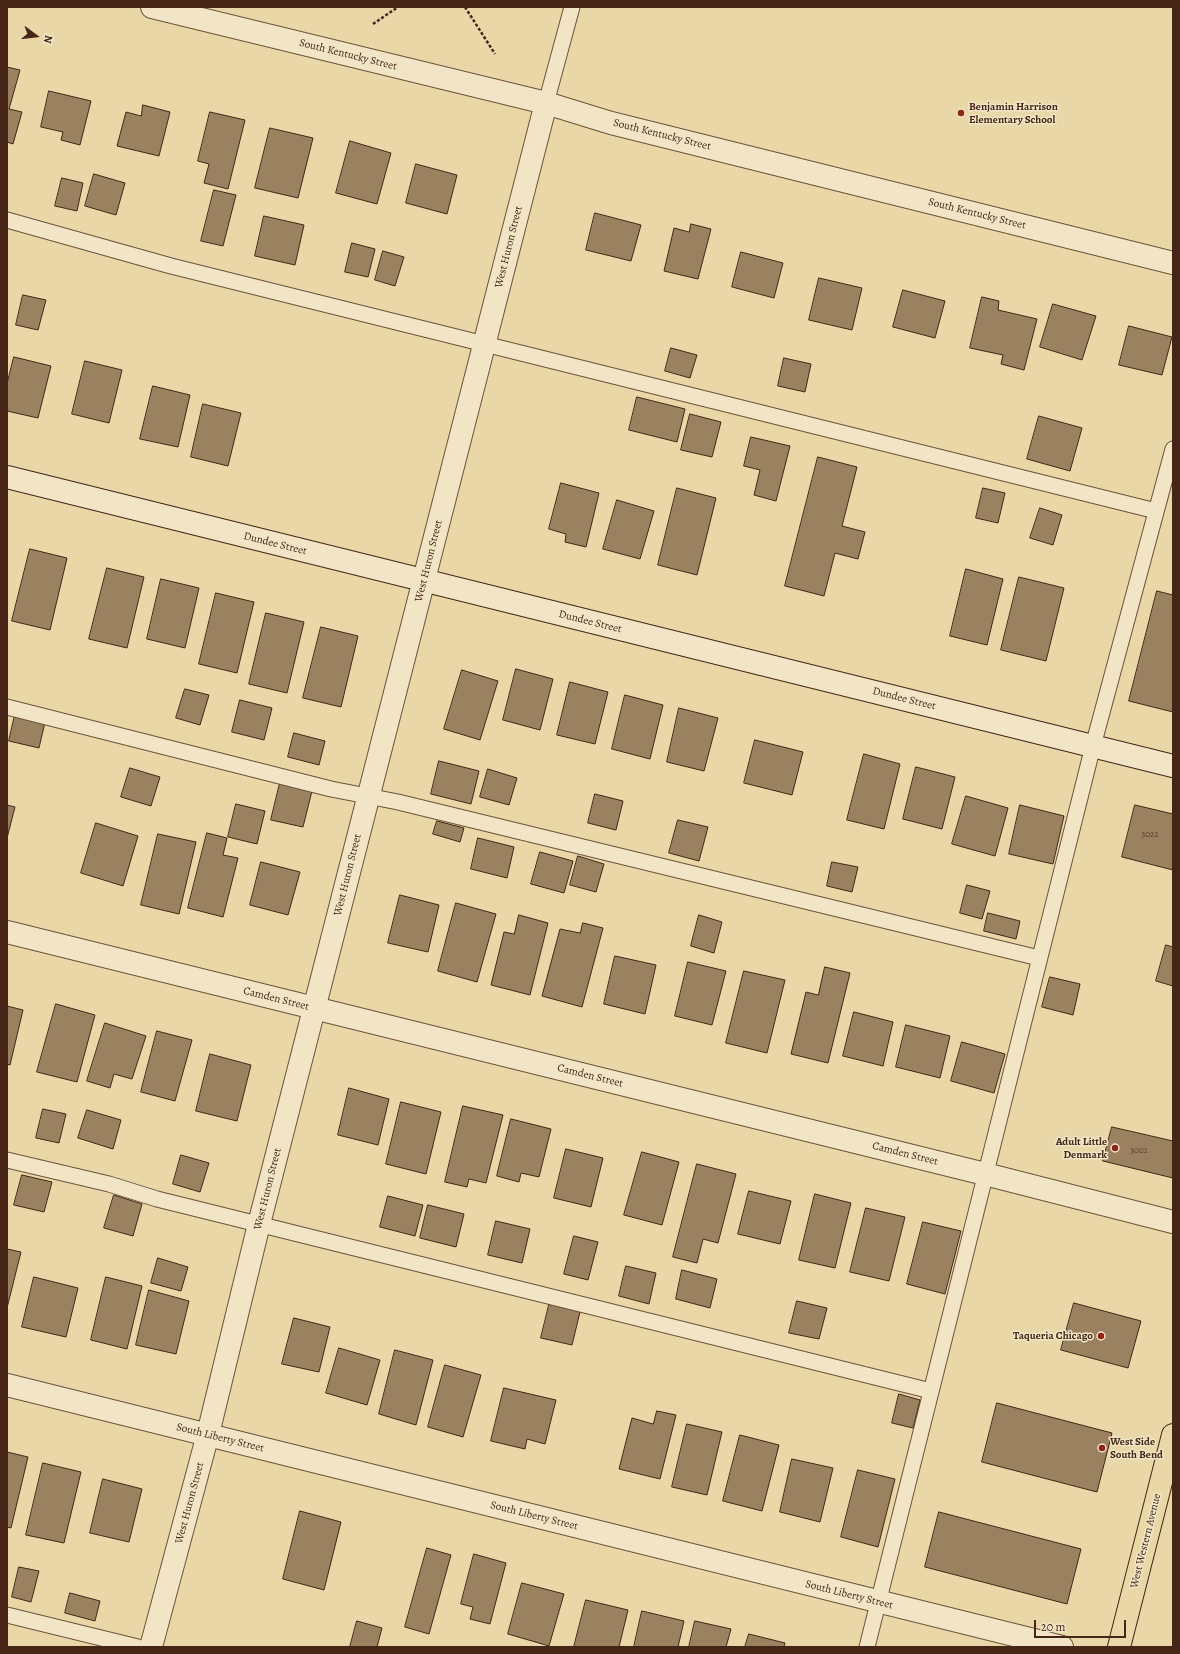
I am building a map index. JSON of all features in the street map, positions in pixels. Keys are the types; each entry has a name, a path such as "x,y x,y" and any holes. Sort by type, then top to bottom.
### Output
{"main road":[{"name":"West Western Avenue","path":"1119,1647 1173,1435"}],"street":[{"name":"South Kentucky Street","path":"152,7 546,103 611,123 1173,263"},
{"name":"West Huron Street","path":"151,1647 208,1434 259,1224 546,103"},
{"name":"Dundee Street","path":"7,477 1173,766"},
{"name":"Camden Street","path":"7,932 985,1174 1173,1222"},
{"name":"South Liberty Street","path":"7,1385 208,1434 879,1603 1062,1647"}],"lane":[{"path":"546,103 572,7"},
{"path":"7,220 171,266 1156,511"},
{"path":"867,1647 1093,746 1173,449"},
{"path":"7,707 331,789 398,802 1040,958"},
{"path":"7,1160 109,1184 259,1224 930,1391"},
{"path":"7,1615 138,1647"}],"path":[{"path":"373,24 398,7"},
{"path":"465,7 494,54"}],"building":[{"path":"7,67 20,70 9,109 22,112 13,144 7,142"},
{"path":"49,91 91,101 80,145 61,140 63,132 41,127"},
{"path":"143,105 170,112 159,156 117,146 126,112 141,116"},
{"path":"210,112 245,120 228,189 204,183 209,164 198,161"},
{"path":"270,128 313,138 298,198 255,188"},
{"path":"350,141 391,153 377,204 336,193"},
{"path":"416,164 457,175 447,214 406,203"},
{"path":"94,174 125,183 116,215 85,206"},
{"path":"62,178 83,183 77,211 55,206"},
{"path":"214,190 236,195 223,246 201,241"},
{"path":"595,213 641,225 631,261 586,250"},
{"path":"264,216 304,225 295,265 255,256"},
{"path":"691,224 711,229 698,279 664,271 674,228 689,232"},
{"path":"352,243 375,249 368,277 345,272"},
{"path":"383,251 404,257 395,286 375,280"},
{"path":"741,252 783,263 774,298 732,287"},
{"path":"819,278 862,288 852,330 809,320"},
{"path":"903,290 945,301 935,338 893,327"},
{"path":"23,295 46,300 38,330 16,325"},
{"path":"982,297 999,301 998,310 1037,319 1024,370 1001,364 1003,355 970,348"},
{"path":"1053,304 1096,316 1082,360 1040,347"},
{"path":"1129,326 1172,337 1162,375 1119,365"},
{"path":"671,348 697,355 690,378 665,371"},
{"path":"14,357 51,366 38,418 7,411 7,384"},
{"path":"784,358 811,364 805,392 778,386"},
{"path":"85,361 122,370 109,423 72,414"},
{"path":"153,386 190,395 178,447 140,439"},
{"path":"637,397 685,409 677,442 629,430"},
{"path":"203,404 241,413 228,466 191,457"},
{"path":"690,414 721,422 712,457 681,450"},
{"path":"1039,416 1082,428 1070,471 1027,459"},
{"path":"751,437 790,446 776,501 754,495 760,470 744,466"},
{"path":"818,457 857,467 842,526 865,532 858,559 835,553 824,596 785,586"},
{"path":"561,483 599,493 586,547 565,542 566,534 549,529"},
{"path":"677,488 716,498 697,575 658,565"},
{"path":"983,488 1005,493 998,523 976,518"},
{"path":"617,500 654,511 640,559 603,549"},
{"path":"1040,508 1062,515 1053,545 1030,538"},
{"path":"30,549 67,558 50,630 12,621"},
{"path":"107,568 144,577 127,648 89,639"},
{"path":"966,569 1003,579 987,645 950,636"},
{"path":"1019,577 1064,588 1046,661 1001,650"},
{"path":"161,579 199,588 185,648 147,639"},
{"path":"1157,591 1173,595 1173,712 1129,701"},
{"path":"216,593 254,602 237,673 199,664"},
{"path":"266,613 304,622 287,693 249,684"},
{"path":"321,627 358,636 341,707 303,698"},
{"path":"516,669 553,679 540,730 503,720"},
{"path":"462,670 498,681 480,740 444,729"},
{"path":"570,682 608,692 595,744 557,735"},
{"path":"185,689 209,695 200,725 176,718"},
{"path":"625,695 663,705 650,759 612,749"},
{"path":"240,700 272,708 264,740 232,732"},
{"path":"679,708 718,718 704,771 667,762"},
{"path":"15,715 45,722 39,748 9,741"},
{"path":"294,733 325,741 319,765 288,757"},
{"path":"755,740 803,752 792,795 744,783"},
{"path":"864,754 900,764 884,829 847,820"},
{"path":"439,761 479,771 471,804 431,794"},
{"path":"916,767 955,777 942,829 903,819"},
{"path":"130,768 160,777 151,806 121,797"},
{"path":"488,769 517,778 509,805 480,797"},
{"path":"280,783 312,791 303,827 271,820"},
{"path":"595,794 623,801 616,830 588,823"},
{"path":"966,796 1008,808 995,856 952,844"},
{"path":"236,804 265,811 257,844 228,837"},
{"path":"7,805 15,807 7,838"},
{"path":"1020,805 1064,816 1053,864 1009,854"},
{"path":"1135,805 1173,814 1173,870 1122,857"},
{"path":"678,820 708,827 699,861 669,853"},
{"path":"437,821 464,828 460,842 433,834"},
{"path":"96,823 138,836 123,886 81,873"},
{"path":"207,833 227,838 223,855 238,858 223,917 188,908"},
{"path":"158,834 196,842 179,914 141,905"},
{"path":"478,838 514,847 507,878 471,869"},
{"path":"540,852 573,861 564,893 531,884"},
{"path":"578,856 604,864 596,892 570,885"},
{"path":"261,862 300,872 288,915 250,905"},
{"path":"832,862 858,867 852,892 827,886"},
{"path":"967,885 990,891 982,919 960,913"},
{"path":"400,895 439,905 428,952 388,943"},
{"path":"456,903 496,914 477,982 438,971"},
{"path":"988,913 1020,921 1016,939 984,931"},
{"path":"519,915 548,923 530,995 491,985 504,932 514,934"},
{"path":"699,915 722,922 714,953 691,946"},
{"path":"583,923 603,928 582,1007 542,996 560,929 580,933"},
{"path":"1166,945 1173,947 1173,986 1156,981"},
{"path":"615,956 656,965 645,1014 604,1004"},
{"path":"688,962 726,971 712,1025 675,1016"},
{"path":"825,967 850,973 828,1063 791,1054 806,992 818,995"},
{"path":"744,971 785,980 767,1053 726,1043"},
{"path":"1050,977 1080,984 1073,1015 1042,1007"},
{"path":"56,1004 95,1015 77,1082 37,1072"},
{"path":"7,1006 23,1010 10,1065 7,1064"},
{"path":"854,1012 893,1022 883,1066 843,1056"},
{"path":"105,1023 146,1036 132,1079 114,1074 110,1088 87,1081"},
{"path":"906,1025 950,1036 940,1078 896,1067"},
{"path":"157,1031 192,1040 175,1101 141,1092"},
{"path":"962,1042 1005,1054 994,1093 951,1081"},
{"path":"210,1054 251,1065 237,1121 196,1111"},
{"path":"349,1088 389,1099 378,1145 338,1135"},
{"path":"401,1102 441,1112 426,1174 386,1164"},
{"path":"463,1106 503,1115 486,1183 469,1179 467,1187 445,1182"},
{"path":"43,1109 66,1114 59,1143 36,1138"},
{"path":"87,1110 121,1120 113,1149 78,1138"},
{"path":"511,1119 551,1129 539,1177 521,1173 519,1182 497,1176"},
{"path":"1112,1127 1173,1141 1173,1178 1103,1161"},
{"path":"566,1149 603,1158 591,1207 554,1198"},
{"path":"642,1152 679,1162 662,1225 624,1215"},
{"path":"181,1155 209,1163 200,1192 173,1184"},
{"path":"697,1164 736,1174 718,1243 703,1239 697,1263 673,1257"},
{"path":"22,1175 52,1182 44,1212 14,1205"},
{"path":"749,1191 791,1201 780,1244 738,1234"},
{"path":"815,1194 851,1203 835,1268 799,1260"},
{"path":"114,1195 142,1204 133,1236 104,1228"},
{"path":"388,1196 423,1205 415,1236 380,1227"},
{"path":"428,1205 464,1214 456,1247 420,1238"},
{"path":"866,1208 905,1217 889,1281 850,1272"},
{"path":"496,1221 530,1229 522,1263 488,1255"},
{"path":"923,1222 961,1231 945,1294 907,1284"},
{"path":"574,1236 598,1242 588,1280 564,1274"},
{"path":"7,1249 21,1252 7,1308"},
{"path":"158,1258 188,1267 181,1291 151,1283"},
{"path":"626,1266 656,1273 649,1304 619,1296"},
{"path":"682,1270 717,1279 710,1308 676,1299"},
{"path":"34,1277 78,1288 66,1337 22,1327"},
{"path":"106,1277 142,1286 127,1349 91,1340"},
{"path":"149,1290 189,1301 176,1354 136,1345"},
{"path":"550,1301 581,1308 572,1345 541,1338"},
{"path":"797,1301 827,1308 819,1339 789,1333"},
{"name":"Taqueria Chicago","path":"1074,1303 1141,1321 1128,1368 1061,1350"},
{"path":"294,1318 330,1327 319,1372 282,1364"},
{"path":"339,1348 380,1360 367,1405 326,1393"},
{"path":"395,1350 433,1360 416,1425 379,1414"},
{"path":"445,1365 481,1375 463,1437 428,1427"},
{"path":"504,1388 556,1400 545,1444 527,1439 525,1449 491,1441"},
{"path":"899,1394 920,1400 913,1428 892,1423"},
{"path":"997,1403 1112,1433 1097,1492 982,1462"},
{"path":"657,1411 676,1415 660,1479 619,1469 632,1418 653,1424"},
{"path":"687,1424 722,1432 707,1495 672,1487"},
{"path":"740,1435 779,1445 762,1511 723,1501"},
{"path":"7,1452 28,1457 11,1528 7,1527"},
{"path":"792,1459 833,1468 820,1522 780,1512"},
{"path":"43,1463 81,1472 64,1543 26,1535"},
{"path":"858,1470 895,1479 878,1547 841,1537"},
{"path":"103,1479 142,1489 129,1542 90,1533"},
{"path":"300,1511 341,1522 324,1590 283,1579"},
{"path":"939,1512 1081,1549 1067,1604 925,1567"},
{"path":"427,1548 451,1555 429,1634 405,1627"},
{"path":"474,1554 506,1563 490,1624 470,1619 473,1607 461,1604"},
{"path":"19,1567 39,1571 31,1602 12,1597"},
{"path":"522,1583 564,1594 549,1646 508,1634"},
{"path":"70,1593 100,1601 95,1621 65,1613"},
{"path":"586,1600 628,1610 619,1647 574,1647"},
{"path":"642,1611 684,1621 678,1647 634,1647"},
{"path":"357,1621 382,1628 377,1647 350,1647"},
{"path":"695,1621 731,1629 726,1647 689,1647"},
{"path":"749,1634 785,1643 784,1647 745,1647"}],"place":[{"name":"Benjamin Harrison Elementary School","path":"961,113"},
{"name":"Adult Little Denmark","path":"1115,1148"},
{"name":"Taqueria Chicago","path":"1101,1336"},
{"name":"West Side South Bend","path":"1102,1448"}]}
